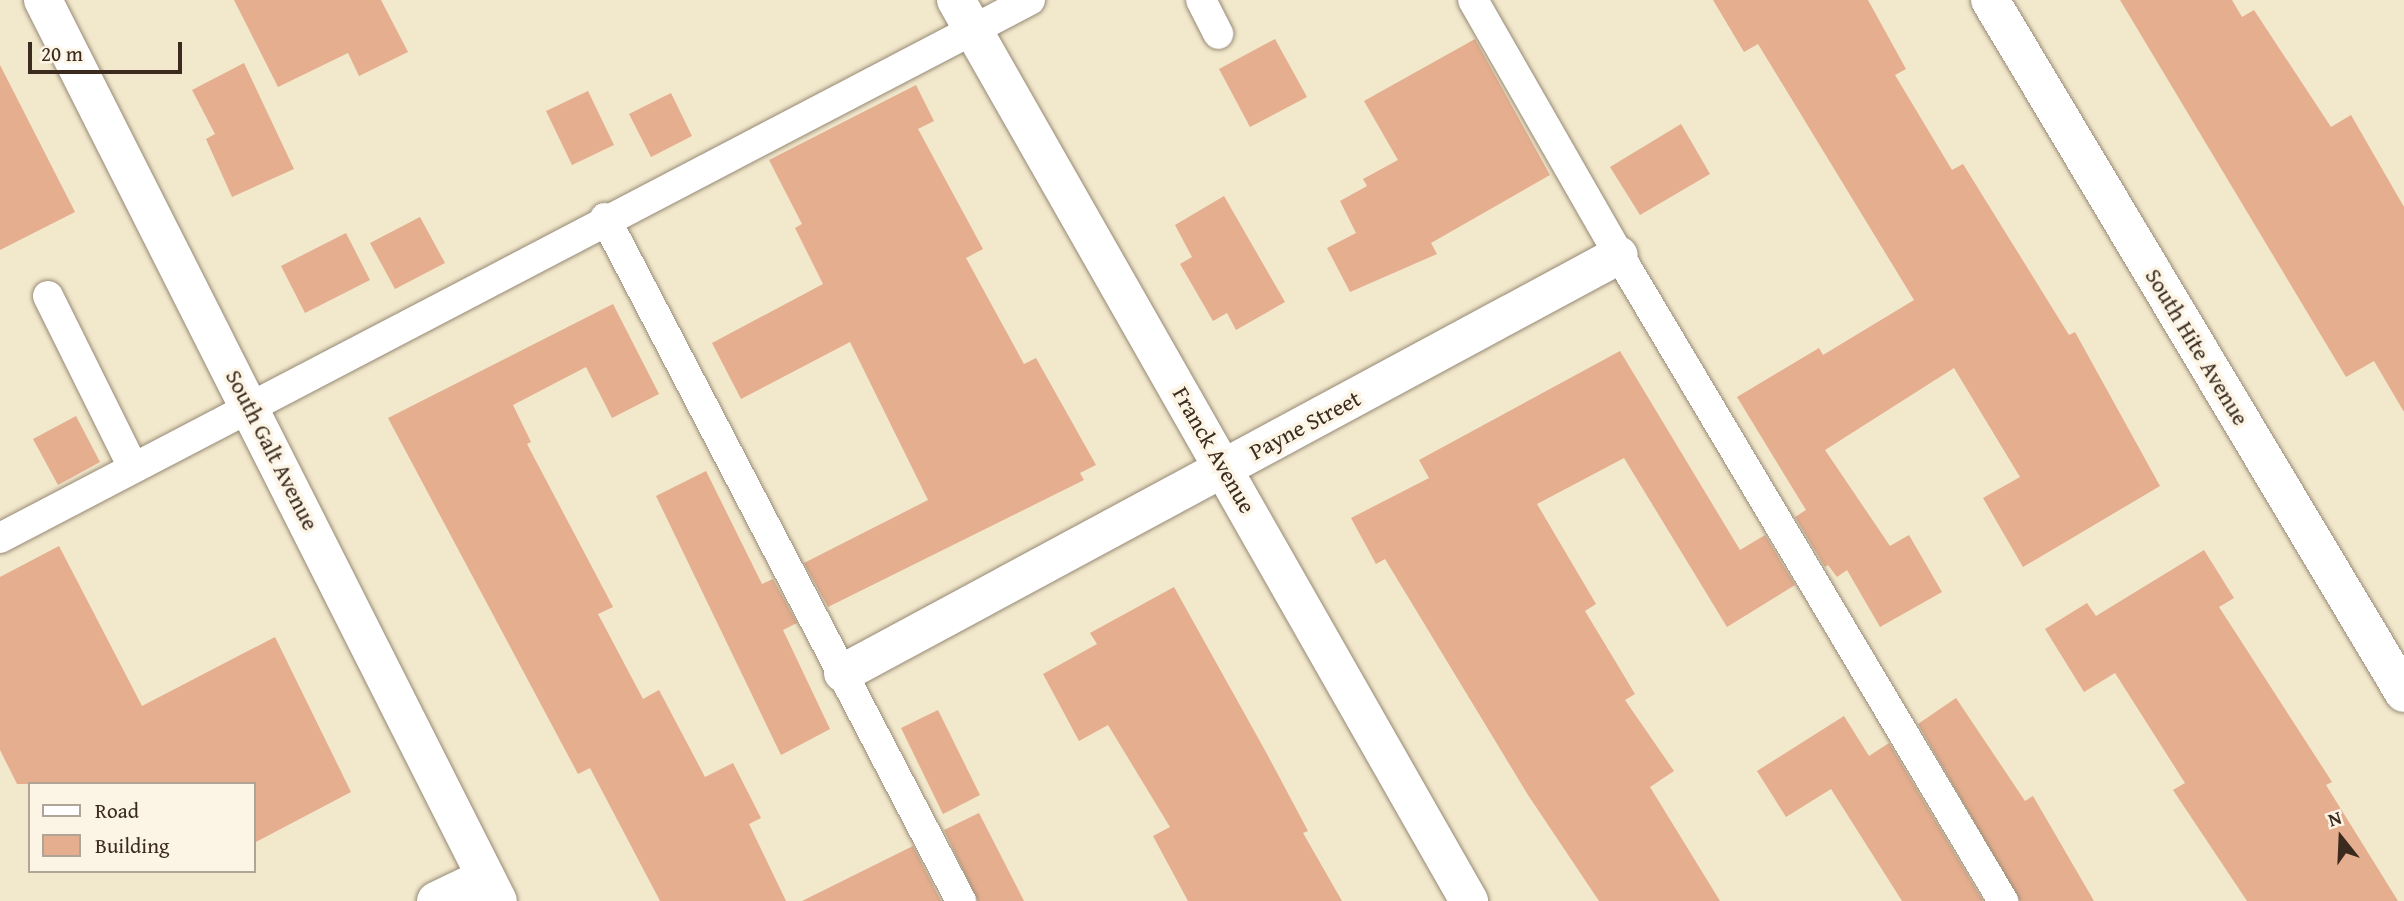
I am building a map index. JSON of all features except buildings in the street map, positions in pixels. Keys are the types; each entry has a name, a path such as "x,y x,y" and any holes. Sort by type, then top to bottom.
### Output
{"street":[{"name":"South Galt Avenue","path":"43,0 492,889"},
{"name":"South Hite Avenue","path":"1990,0 2404,693"},
{"name":"Franck Avenue","path":"963,15 1469,901"},
{"name":"Payne Street","path":"843,673 1619,255"},
{"path":"436,901 492,889"}],"lane":[{"path":"0,538 605,218 963,15 1030,0"},
{"path":"1200,0 1218,34"},
{"path":"1474,0 1619,255 2003,901"},
{"path":"605,218 961,901"},
{"path":"48,296 133,467"}]}
